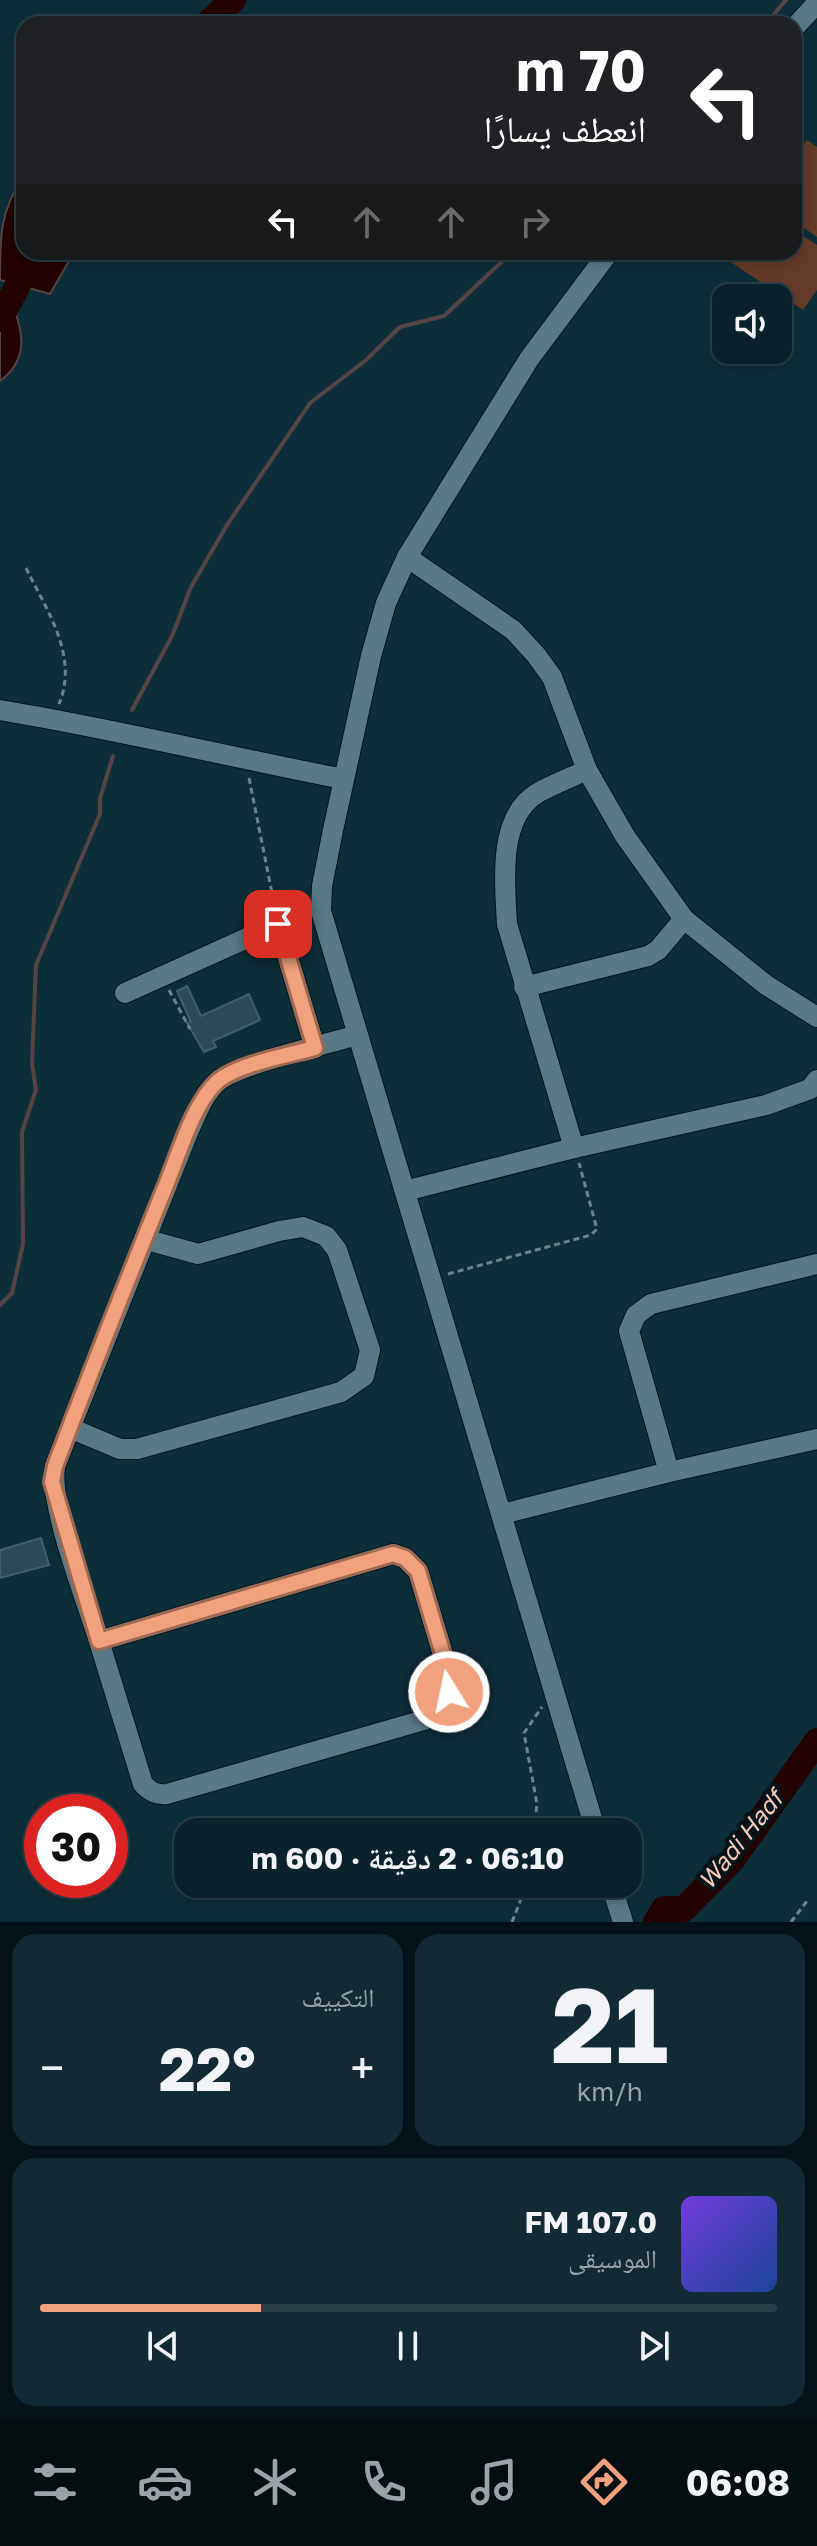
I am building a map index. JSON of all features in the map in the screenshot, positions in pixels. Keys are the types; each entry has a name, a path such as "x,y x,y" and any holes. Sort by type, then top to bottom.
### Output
{"street":[{"path":"802,19 817,3"},
{"path":"592,1818 321,911 322,886 344,779 386,603 407,557 529,359 603,260"},
{"path":"407,557 513,630 536,655 552,677 587,770 625,836 684,919 766,985 817,1017"},
{"path":"0,710 53,718 344,779"},
{"path":"574,1148 507,924 506,893 510,834 517,812 534,795 587,770"},
{"path":"524,987 648,956 658,950 684,919"},
{"path":"125,993 278,924 315,1048"},
{"path":"99,1641 393,1554 405,1558 418,1571 451,1681 449,1692 437,1711 424,1720 160,1795 147,1789 143,1784 99,1641 52,1482 55,1466 144,1239 206,1095 220,1079 246,1068 357,1035"},
{"path":"405,1191 574,1148 766,1105 810,1089 817,1080"},
{"path":"70,1428 120,1449 137,1449 341,1392 364,1376 370,1350 337,1250 326,1236 303,1227 198,1254 144,1239"},
{"path":"669,1472 629,1331 636,1315 651,1304 817,1264"},
{"path":"502,1514 817,1439"},
{"path":"615,1898 623,1922"}],"path":[{"path":"26,568 66,658 66,688 53,718"},
{"path":"244,760 278,924"},
{"path":"162,976 190,1029"},
{"path":"432,1279 591,1235 597,1229 574,1148"},
{"path":"536,1818 537,1804 524,1733 553,1690"},
{"path":"512,1922 521,1898"},
{"path":"791,1922 807,1901"}],"shaded area":[{"path":"807,140 817,147 817,237 802,227 802,147"},
{"path":"16,188 16,260 69,260 50,294 0,280 3,224"},
{"path":"802,235 817,245 817,290 803,310 792,303 792,284 764,284 728,260 802,260"},
{"path":"0,298 11,299 21,343 16,363 0,381"}],"building":[{"path":"187,986 201,1016 249,994 260,1020 213,1041 216,1047 204,1052 187,1023 191,1022 177,991"},
{"path":"41,1538 49,1565 0,1578 0,1550"}],"waterway":[{"path":"216,16 233,0"},
{"path":"773,16 786,0"},
{"path":"0,319 18,285 26,260"},
{"path":"132,710 172,636 191,587 227,525 310,403 366,360 400,327 444,316 504,260"},
{"path":"0,1305 12,1293 23,1244 22,1132 36,1090 32,1063 36,965 100,814 100,798 113,756"},
{"name":"Wadi Hadf","path":"656,1922 664,1909 684,1909 732,1860 817,1741"}],"route":[{"path":"278,924 315,1048 220,1079 206,1095 137,1257 55,1466 52,1482 99,1641 393,1554 405,1558 418,1571 451,1681 449,1692"}]}
